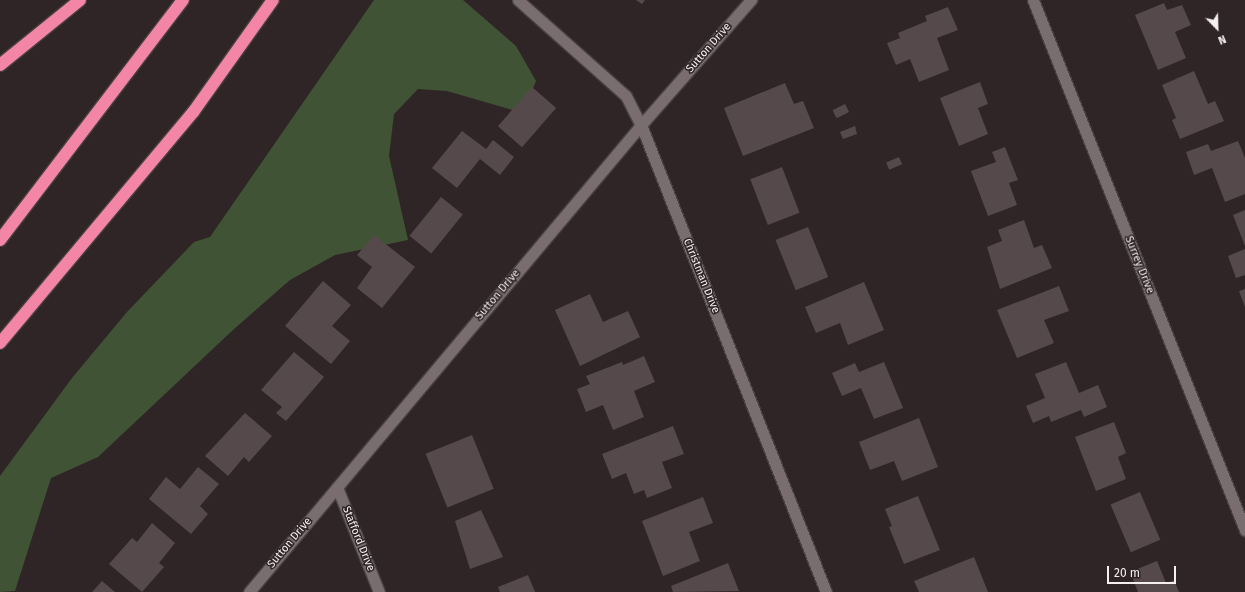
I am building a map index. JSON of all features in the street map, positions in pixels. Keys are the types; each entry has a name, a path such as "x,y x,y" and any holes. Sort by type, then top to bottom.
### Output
{"highway":[{"path":"0,66 80,0"},
{"path":"0,240 183,0"},
{"path":"0,344 194,111 274,0"}],"street":[{"name":"Christman Drive","path":"518,0 626,96 641,125 826,592"},
{"name":"Sutton Drive","path":"249,592 641,125 751,0"},
{"name":"Surrey Drive","path":"1033,0 1245,530"},
{"name":"Stafford Drive","path":"337,487 379,592"}],"green space":[{"path":"374,0 463,0 516,46 536,81 523,113 447,91 418,89 394,114 389,156 408,240 335,255 290,280 234,329 98,457 51,478 15,591 0,592 0,476 72,378 127,312 194,242 210,237"}],"building":[{"path":"636,0 645,0 642,4"},
{"path":"1164,3 1167,10 1182,5 1191,25 1175,32 1186,58 1158,70 1135,15"},
{"path":"948,7 958,30 937,38 949,70 919,82 910,59 896,65 887,43 900,38 898,33 927,21 925,16"},
{"path":"1194,71 1208,104 1215,101 1224,121 1180,139 1172,120 1176,118 1162,85"},
{"path":"980,82 988,104 978,108 988,134 959,146 940,98"},
{"path":"785,83 794,104 803,101 814,128 743,156 724,108"},
{"path":"532,87 556,108 522,147 498,126"},
{"path":"845,104 849,112 837,118 833,110"},
{"path":"855,126 857,134 843,139 840,132"},
{"path":"462,131 486,149 493,140 514,157 500,175 480,159 457,188 432,168"},
{"path":"1238,141 1245,158 1245,194 1225,202 1212,168 1194,175 1186,152 1208,144 1211,151"},
{"path":"1005,147 1018,180 1009,183 1017,205 988,216 971,171 996,162 992,152"},
{"path":"899,157 902,164 889,170 886,162"},
{"path":"782,167 800,213 768,225 750,179"},
{"path":"441,197 463,215 431,253 410,236"},
{"path":"1245,210 1245,246 1233,215"},
{"path":"1024,220 1034,248 1042,245 1052,268 1000,289 987,247 1002,241 998,230"},
{"path":"808,227 828,277 796,290 776,240"},
{"path":"374,235 415,267 382,308 357,288 372,267 357,255"},
{"path":"1245,249 1245,275 1236,278 1228,256"},
{"path":"323,281 351,305 332,326 350,341 331,364 285,326"},
{"path":"864,282 884,330 848,345 840,323 816,333 805,307"},
{"path":"1059,286 1069,311 1044,320 1054,343 1017,358 997,310"},
{"path":"1245,289 1245,307 1239,291"},
{"path":"590,294 603,322 628,311 640,337 580,366 555,310"},
{"path":"294,352 324,377 286,421 276,413 282,407 261,390"},
{"path":"644,356 655,382 634,391 644,417 613,430 603,405 586,412 577,389 590,384 586,376 622,362 623,365"},
{"path":"884,362 903,408 874,419 861,388 842,396 832,373 855,363 859,372"},
{"path":"1066,362 1079,393 1098,385 1107,407 1084,417 1081,410 1051,422 1049,416 1033,423 1026,406 1045,398 1035,374"},
{"path":"245,413 272,436 249,462 244,457 228,476 205,456"},
{"path":"919,418 938,467 902,481 894,461 870,470 859,442"},
{"path":"1114,422 1126,453 1118,457 1126,479 1096,491 1075,437"},
{"path":"673,426 684,454 662,462 672,488 647,498 644,490 634,494 626,473 612,479 602,454"},
{"path":"472,435 494,489 447,508 426,454"},
{"path":"198,467 219,484 200,506 208,514 191,534 149,499 166,477 180,489"},
{"path":"1140,492 1160,540 1131,552 1111,505"},
{"path":"918,496 940,550 904,564 889,527 892,526 885,509"},
{"path":"703,497 713,523 689,532 700,561 663,576 642,521"},
{"path":"481,510 503,557 470,569 455,521"},
{"path":"152,523 175,543 159,563 164,567 142,592 109,564 132,538 137,542"},
{"path":"974,557 988,592 919,592 914,581"},
{"path":"1157,561 1166,583 1174,580 1179,592 1138,592 1130,572"},
{"path":"728,563 739,591 673,592 671,586"},
{"path":"528,575 535,592 500,592 498,587"},
{"path":"102,581 115,592 92,592"}]}
